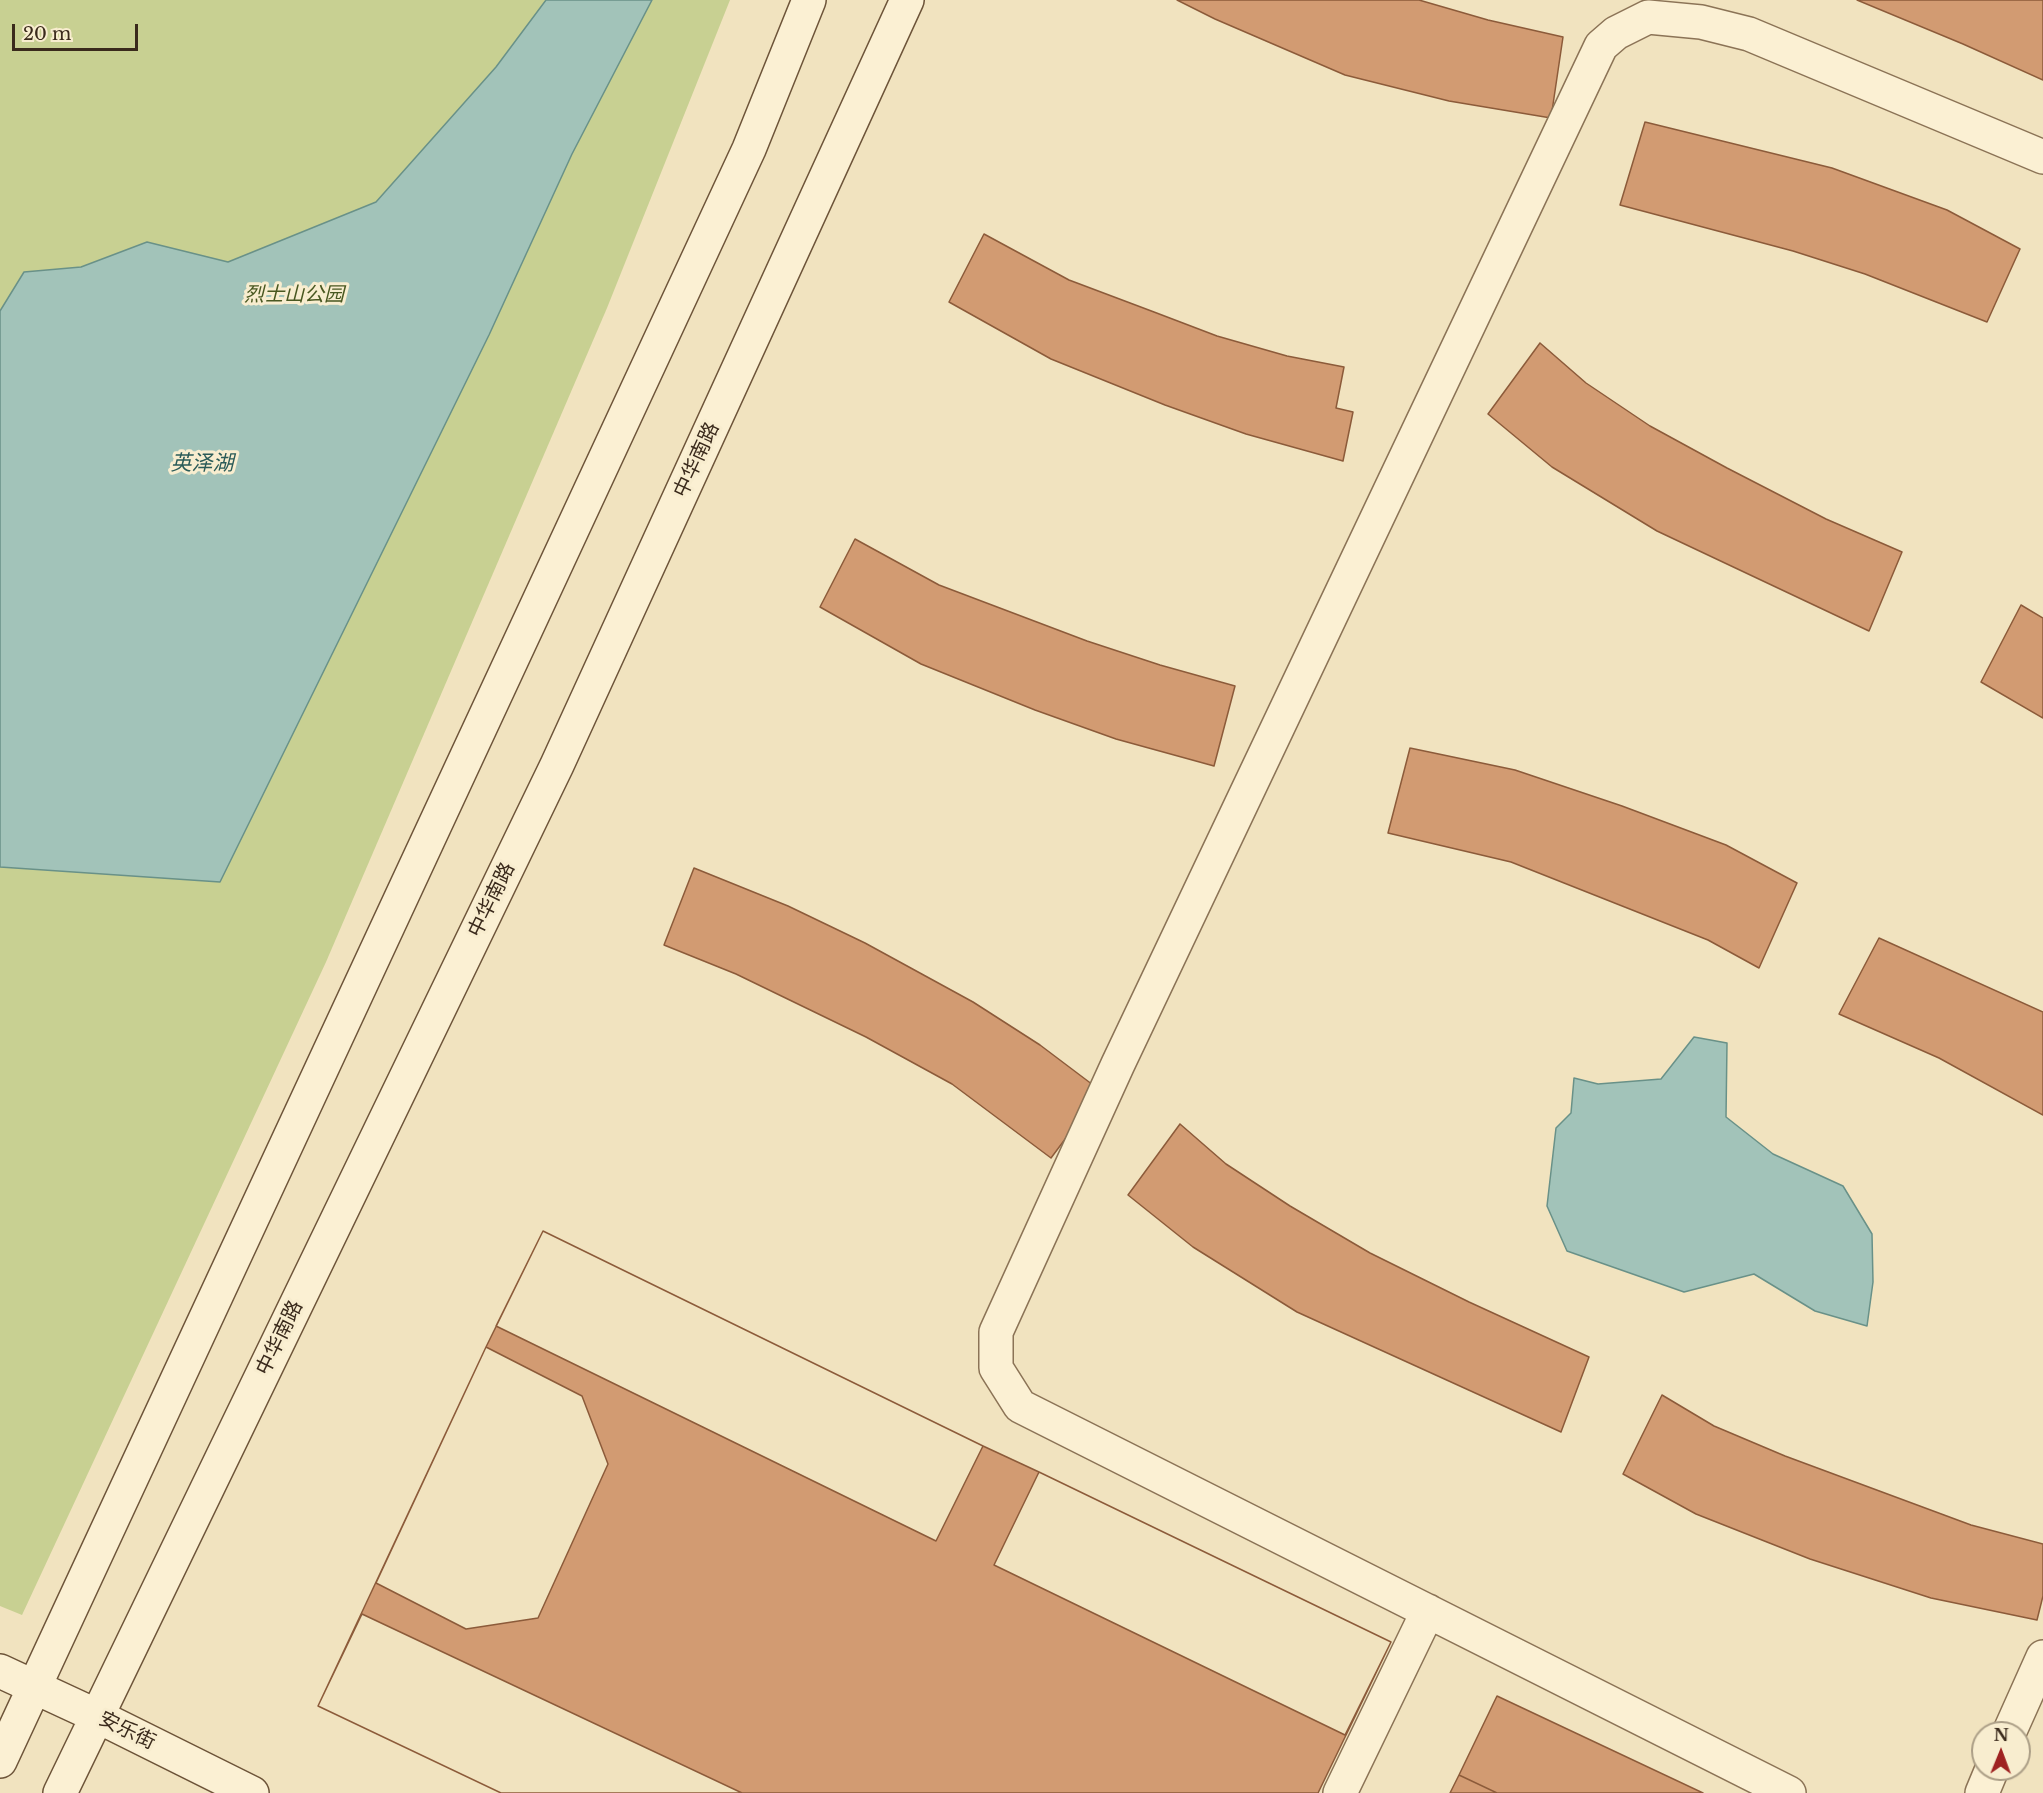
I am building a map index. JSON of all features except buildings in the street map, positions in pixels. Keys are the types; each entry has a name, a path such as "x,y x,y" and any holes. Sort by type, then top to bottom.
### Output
{"main road":[{"path":"0,1761 744,160 809,0"},
{"name":"中华南路","path":"60,1793 557,765 908,0"},
{"path":"1789,1793 1020,1406 996,1368 996,1332 1118,1064 1601,46 1616,33 1648,16 1701,22 1749,34 2043,157"},
{"path":"1340,1793 1428,1611"},
{"path":"2014,1721 2043,1657"},
{"name":"安乐街","path":"0,1671 252,1793"}],"green space":[{"name":"烈士山公园","path":"0,0 730,0 607,308 326,962 22,1615 0,1606"}],"water":[{"name":"英泽湖","path":"546,0 652,0 572,154 489,335 220,882 0,867 0,311 24,272 81,267 147,242 228,262 376,202 496,67"},
{"path":"1694,1037 1727,1043 1726,1117 1773,1154 1843,1186 1872,1234 1873,1282 1867,1326 1815,1311 1754,1274 1684,1292 1567,1251 1547,1206 1556,1128 1571,1113 1574,1078 1598,1084 1661,1079"}]}
